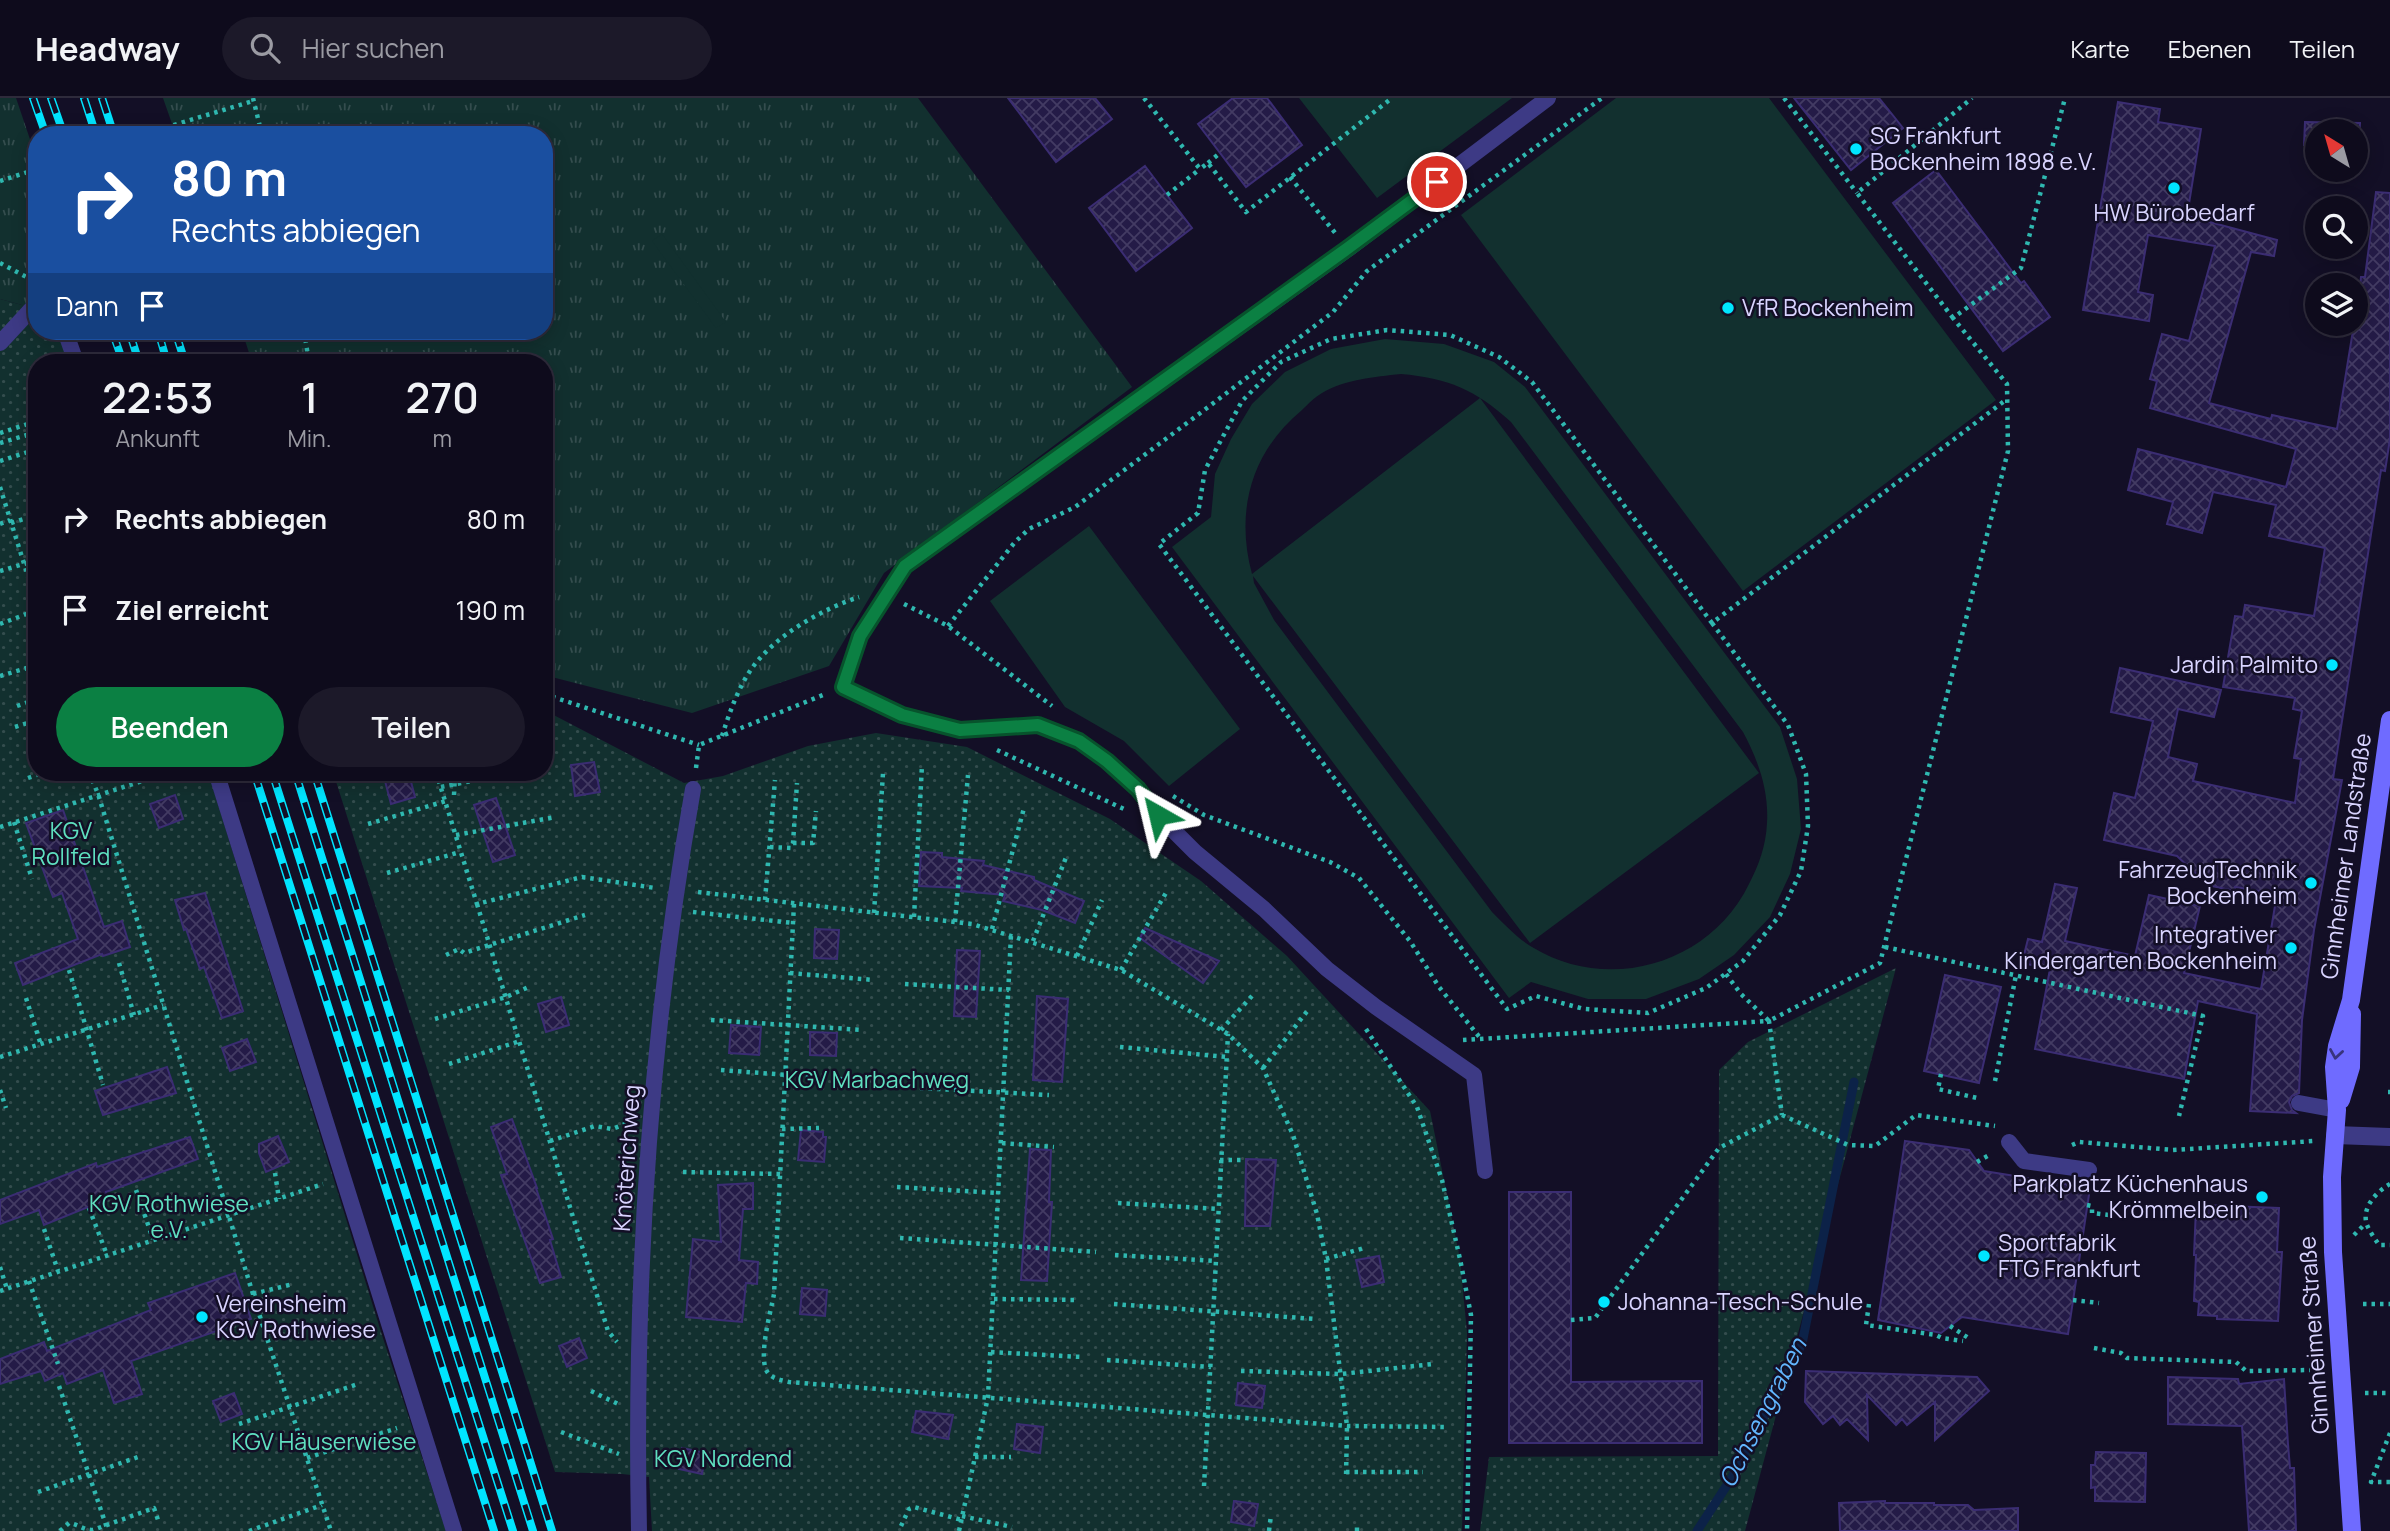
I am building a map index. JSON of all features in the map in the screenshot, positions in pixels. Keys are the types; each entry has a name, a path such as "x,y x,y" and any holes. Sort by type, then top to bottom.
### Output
{"main road":[{"name":"Ginnheimer Landstraße","path":"2335,1135 2337,1110 2334,1067 2337,1045 2351,1000 2390,720"},
{"name":"Ginnheimer Straße","path":"2335,1135 2332,1177 2333,1252 2352,1531"}],"street":[{"path":"2335,1135 2390,1137"}],"lane":[{"path":"1485,1171 1474,1074 1376,1007 1327,969 1264,909 1195,852 1158,815 1138,789 1107,761 1079,741 1038,725 960,730 902,715 843,687 860,636 905,566 1348,248 1548,98"},
{"path":"0,342 28,312"},
{"path":"219,781 344,1177 411,1401 454,1531"},
{"name":"Knöterichweg","path":"639,1531 639,1351 652,1106 675,890 692,789"},
{"path":"2299,1103 2337,1110"},
{"path":"2010,1142 2024,1161 2089,1170"}],"path":[{"path":"1144,98 1200,169"},
{"path":"1208,163 1246,212 1392,98"},
{"path":"948,625 1015,542 1029,529 1075,506 1199,414 1333,313 1367,271 1602,98"},
{"path":"1424,1040 1481,1039 1769,1021 1880,963 2008,451 2007,384 1784,98"},
{"path":"1857,193 1972,98"},
{"path":"1953,318 2021,268 2065,98"},
{"path":"169,126 253,99 260,126"},
{"path":"1167,195 1220,153"},
{"path":"0,181 28,172"},
{"path":"1290,177 1348,248"},
{"path":"0,263 28,277"},
{"path":"1387,330 1450,335 1500,357 1532,382 1712,623 1788,725 1806,774 1808,825 1801,871 1780,915 1743,961 1726,974 1706,988 1648,1013 1584,1009 1536,996 1507,1009 1159,544 1198,513 1205,470 1242,401 1281,362 1331,339 1387,330"},
{"path":"1712,623 2007,400"},
{"path":"0,433 28,424"},
{"path":"0,443 28,435"},
{"path":"0,461 28,452"},
{"path":"0,487 28,574"},
{"path":"0,524 28,517"},
{"path":"0,571 28,563"},
{"path":"722,736 744,682 762,655 836,604 861,596 885,595 948,625 1055,708"},
{"path":"0,624 28,611"},
{"path":"0,676 28,668"},
{"path":"553,697 699,745 843,687"},
{"path":"17,706 28,702"},
{"path":"15,727 28,723"},
{"path":"692,789 699,745"},
{"path":"996,750 1129,811 1158,815"},
{"path":"914,917 922,765"},
{"path":"874,913 883,773"},
{"path":"955,922 968,775"},
{"path":"765,900 775,780"},
{"path":"93,781 253,1294 331,1531"},
{"path":"0,827 141,781"},
{"path":"439,781 608,1332 623,1349 639,1351"},
{"path":"441,787 466,781"},
{"path":"770,847 791,848 797,782"},
{"path":"454,795 455,783"},
{"path":"1171,796 1204,815 1330,862 1359,878 1481,1039"},
{"path":"368,824 446,801"},
{"path":"992,929 1024,808"},
{"path":"793,843 813,843 816,810"},
{"path":"456,835 556,817"},
{"path":"14,822 32,879"},
{"path":"387,873 460,852"},
{"path":"1033,942 1067,855"},
{"path":"477,904 582,877 955,922 992,929 1121,970 1228,1034 1263,1068 1293,1135 1318,1214 1347,1426 1346,1475 1423,1472"},
{"path":"1121,970 1167,891"},
{"path":"1077,956 1102,901"},
{"path":"794,904 774,1294 764,1364 767,1372 774,1378 789,1382 1347,1426 1447,1427"},
{"path":"692,912 793,923"},
{"path":"446,955 459,949 464,953 585,915"},
{"path":"959,1531 988,1397 1011,935"},
{"path":"1885,947 2203,1016 2179,1116"},
{"path":"119,963 134,1015"},
{"path":"69,971 103,1085"},
{"path":"790,973 874,980"},
{"path":"1726,974 1741,994 1769,1021 1782,1115"},
{"path":"1996,1081 2016,975"},
{"path":"905,984 1009,990"},
{"path":"435,1019 506,997 531,986"},
{"path":"1221,1030 1252,996"},
{"path":"26,998 41,1045"},
{"path":"0,1058 163,1005"},
{"path":"1263,1068 1308,1010"},
{"path":"711,1020 863,1030"},
{"path":"1365,1027 1417,1107 1442,1180 1460,1259 1471,1315 1467,1531"},
{"path":"1204,1486 1228,1034"},
{"path":"449,1064 520,1041"},
{"path":"1120,1047 1227,1057"},
{"path":"721,1070 868,1081"},
{"path":"1941,1074 1938,1089 1977,1098"},
{"path":"919,1088 1049,1096"},
{"path":"0,1090 6,1108"},
{"path":"550,1141 596,1126 612,1129 631,1122 631,1112"},
{"path":"1782,1115 1848,1145 1875,1146 1916,1115 1995,1126 2010,1142"},
{"path":"1571,1320 1595,1318 1719,1148 1782,1115"},
{"path":"782,1129 819,1128"},
{"path":"2067,1148 2079,1142 2173,1150 2310,1142"},
{"path":"1002,1143 1054,1147"},
{"path":"1220,1160 1241,1160"},
{"path":"683,1172 780,1174"},
{"path":"275,1173 279,1199"},
{"path":"0,1291 344,1177"},
{"path":"2359,1230 2366,1223 2369,1204 2378,1191 2390,1184"},
{"path":"897,1186 999,1193"},
{"path":"136,1191 153,1239"},
{"path":"1118,1203 1218,1209"},
{"path":"2087,1205 2092,1206 2092,1213 2109,1215"},
{"path":"89,1208 107,1255"},
{"path":"2366,1223 2379,1245 2390,1245"},
{"path":"44,1229 58,1271"},
{"path":"900,1238 1096,1252"},
{"path":"1326,1259 1364,1248"},
{"path":"1115,1255 1215,1261"},
{"path":"0,1267 7,1289"},
{"path":"29,1281 58,1364"},
{"path":"253,1294 293,1284"},
{"path":"993,1299 1076,1300"},
{"path":"2073,1300 2099,1303"},
{"path":"1114,1304 1315,1319"},
{"path":"1869,1304 1866,1325 1964,1341"},
{"path":"2362,1304 2390,1304"},
{"path":"1950,1326 1970,1339"},
{"path":"2094,1348 2121,1353 2127,1358 2236,1362 2246,1371 2310,1370"},
{"path":"991,1352 1082,1357"},
{"path":"1107,1360 1211,1367"},
{"path":"1241,1371 1341,1374 1433,1364"},
{"path":"239,1424 358,1384"},
{"path":"59,1386 107,1528"},
{"path":"2365,1393 2390,1393"},
{"path":"307,1458 397,1428"},
{"path":"561,1432 637,1461"},
{"path":"2390,1433 2371,1482 2390,1482"},
{"path":"38,1492 141,1456"},
{"path":"975,1457 1011,1457"},
{"path":"249,1531 322,1505"},
{"path":"901,1526 909,1509 914,1507 1012,1527"},
{"path":"60,1531 69,1523 86,1530 107,1528 154,1508 159,1523"},
{"path":"1269,1531 1271,1515"}],"green space":[{"path":"0,98 16,98 28,133 28,307 0,299"},
{"path":"163,98 918,98 1132,387 884,573 829,666 692,713 553,677 553,354 249,354 245,340 553,340 553,126 173,126"},
{"path":"1299,98 1512,98 1377,198"},
{"name":"VfR Bockenheim","path":"1616,98 1769,98 1996,400 1743,591 1461,215"},
{"path":"662,234 726,322 716,328 652,241"},
{"name":"KGV Rothwiese e.V.","path":"0,299 28,307 28,340 64,340 68,354 28,354 28,781 211,781 381,1332 446,1531 0,1531"},
{"path":"1385,339 1444,344 1494,362 1525,387 1780,727 1797,779 1801,829 1790,874 1770,917 1734,955 1699,979 1646,999 1588,999 1531,982 1509,998 1172,547 1211,517 1215,474 1231,439 1252,404 1285,372 1331,349","holes":["1401,374 1447,383 1480,398 1252,574 1245,528 1247,505 1259,464 1270,444 1317,396 1350,382","1480,398 1511,422 1743,732 1761,776 1766,799 1766,831 1761,855 1749,884 1732,912 1709,934 1684,951 1655,963 1624,969 1593,968 1562,961 1532,947 1511,931 1492,912 1274,620 1254,583 1253,576 1530,943 1759,773"]},
{"path":"1089,526 1240,729 1169,786 1124,741 1065,707 990,601"},
{"name":"KGV Marbachweg","path":"553,715 684,783 723,776 808,746 876,733 967,747 1110,819 1201,881 1287,956 1430,1111 1460,1259 1467,1333 1462,1531 652,1531 649,1477 555,1472 336,781 553,781"},
{"path":"1896,968 1745,1531 1480,1531 1489,1457 1718,1456 1719,1070 1748,1042"}],"building":[{"path":"1008,98 1095,98 1112,119 1056,162"},
{"path":"1233,98 1267,98 1302,145 1246,187 1198,124"},
{"name":"SG Frankfurt Bockenheim 1898 e.V.","path":"1794,98 1879,98 1903,128 1851,170"},
{"path":"2118,102 2160,109 2158,122 2201,129 2187,216 2277,240 2274,256 2251,252 2209,403 2271,419 2272,415 2337,429 2352,336 2368,336 2368,273 2366,273 2376,192 2390,193 2390,439 2385,471 2381,470 2333,779 2342,780 2314,930 2302,1020 2299,1093 2292,1096 2289,1102 2296,1113 2250,1111 2257,1014 2198,1001 2184,1079 2035,1049 2050,969 2022,963 2028,939 2042,942 2055,884 2077,888 2065,941 2135,956 2149,895 2200,906 2184,973 2261,989 2277,894 2235,887 2234,891 2208,885 2177,856 2104,840 2114,793 2135,798 2153,721 2111,712 2120,668 2221,690 2214,717 2178,709 2168,757 2197,764 2193,781 2295,803 2301,759 2294,758 2302,711 2293,709 2295,698 2223,687 2235,616 2243,617 2245,605 2314,616 2325,548 2269,536 2276,505 2213,492 2202,533 2167,524 2173,502 2128,490 2138,449 2286,487 2296,449 2150,408 2157,381 2150,379 2162,334 2189,341 2215,246 2148,235 2138,292 2153,295 2149,321 2083,310"},
{"path":"1145,166 1192,228 1136,271 1089,208"},
{"path":"1936,170 2050,317 2003,351 1893,203"},
{"path":"594,762 600,792 575,796 571,765"},
{"path":"385,781 411,781 415,797 391,804"},
{"path":"175,795 183,819 159,828 150,804"},
{"path":"496,798 515,855 493,862 474,805"},
{"path":"63,810 104,927 122,921 130,947 103,956 102,954 23,985 15,963 78,939 62,893 53,897 26,823"},
{"path":"921,852 984,861 983,865 1034,877 1034,880 1084,901 1075,923 1042,910 1003,901 1005,895 961,891 962,888 919,886"},
{"path":"205,893 243,1011 222,1018 204,967 200,969 186,929 184,930 175,900"},
{"path":"1145,928 1219,961 1203,983 1140,938"},
{"path":"815,929 839,930 837,959 814,958"},
{"path":"957,950 980,951 976,1017 954,1016"},
{"path":"1945,975 2001,987 1979,1083 1924,1071"},
{"path":"1037,996 1068,999 1062,1082 1033,1080"},
{"path":"561,997 569,1025 546,1032 538,1004"},
{"path":"731,1025 761,1027 759,1055 729,1053"},
{"path":"810,1032 837,1033 836,1056 810,1055"},
{"path":"247,1039 256,1062 230,1071 222,1048"},
{"path":"167,1067 176,1093 103,1115 95,1091"},
{"path":"512,1119 553,1239 550,1240 561,1277 540,1283 501,1175 507,1174 491,1127"},
{"path":"801,1130 823,1132 823,1137 826,1137 824,1162 798,1160"},
{"path":"278,1136 289,1162 266,1172 259,1153 259,1144"},
{"path":"190,1137 198,1159 106,1192 108,1199 44,1225 39,1210 0,1224 0,1200 96,1163 97,1167"},
{"name":"Sportfabrik FTG Frankfurt","path":"1905,1141 1969,1150 1984,1171 2090,1188 2068,1334 1962,1317 1941,1333 1878,1320"},
{"path":"1030,1149 1051,1150 1049,1202 1052,1202 1047,1281 1021,1280"},
{"path":"1246,1159 1276,1160 1270,1226 1245,1226"},
{"path":"753,1183 753,1209 743,1209 739,1260 758,1262 757,1284 746,1283 742,1322 686,1317 693,1239 721,1242 718,1185"},
{"path":"1509,1192 1571,1192 1571,1382 1702,1381 1702,1443 1509,1443"},
{"path":"2202,1205 2279,1208 2277,1252 2282,1252 2278,1321 2217,1319 2217,1316 2198,1315 2199,1302 2194,1301 2194,1255 2196,1208 2202,1208"},
{"path":"1379,1256 1384,1282 1362,1287 1356,1260"},
{"path":"235,1273 251,1319 131,1361 142,1394 114,1403 103,1370 67,1384 63,1373 45,1381 41,1371 0,1384 0,1359 44,1342 47,1351 151,1310 148,1303"},
{"path":"802,1288 827,1290 825,1316 800,1314"},
{"path":"579,1338 587,1358 567,1367 559,1346"},
{"path":"1806,1371 1977,1377 1989,1391 1935,1440 1935,1402 1907,1425 1902,1419 1896,1425 1867,1395 1868,1440 1847,1419 1840,1425 1833,1416 1823,1424 1805,1402"},
{"path":"2168,1377 2238,1379 2239,1384 2284,1379 2290,1468 2294,1468 2296,1531 2249,1531 2242,1426 2168,1424"},
{"path":"1238,1383 1265,1386 1262,1408 1236,1405"},
{"path":"234,1393 242,1414 221,1422 213,1401"},
{"path":"916,1411 953,1415 948,1439 912,1432"},
{"path":"1017,1424 1043,1427 1040,1453 1014,1449"},
{"path":"682,1448 706,1453 702,1474 679,1469"},
{"path":"2096,1452 2146,1453 2145,1502 2095,1501 2095,1487 2091,1488 2091,1465 2095,1465"},
{"path":"1234,1501 1258,1504 1254,1526 1231,1522"},
{"path":"1885,1501 1968,1505 1974,1510 2018,1508 2018,1531 1840,1531 1839,1503"}],"waterway":[{"name":"Ochsengraben","path":"1697,1531 1731,1479 1802,1344 1854,1082"}],"railway":[{"path":"33,98 43,126"},
{"path":"51,98 61,126"},
{"path":"84,98 93,126"},
{"path":"102,98 111,126"},
{"path":"115,340 120,354"},
{"path":"132,340 136,354"},
{"path":"161,340 165,354"},
{"path":"178,340 182,354"},
{"path":"257,781 494,1531"},
{"path":"275,781 513,1531"},
{"path":"298,781 533,1531"},
{"path":"317,781 552,1531"}],"place":[{"name":"SG Frankfurt Bockenheim 1898 e.V.","path":"1856,149"},
{"name":"HW Bürobedarf","path":"2174,188"},
{"name":"VfR Bockenheim","path":"1728,308"},
{"name":"Jardin Palmito","path":"2332,665"},
{"name":"FahrzeugTechnik Bockenheim","path":"2311,883"},
{"name":"Integrativer Kindergarten Bockenheim","path":"2291,948"},
{"name":"Parkplatz Küchenhaus Krömmelbein","path":"2262,1197"},
{"name":"Sportfabrik FTG Frankfurt","path":"1984,1256"},
{"name":"Johanna-Tesch-Schule","path":"1604,1302"},
{"name":"Vereinsheim KGV Rothwiese","path":"202,1317"}],"route":[{"path":"1158,815 1138,789 1107,761 1079,741 1038,725 960,730 902,715 843,687 860,636 905,566 1437,182"}],"park label":[{"name":"KGV Rollfeld","path":"71,844"},
{"name":"KGV Häuserwiese","path":"324,1442"},
{"name":"KGV Nordend","path":"723,1459"}]}
